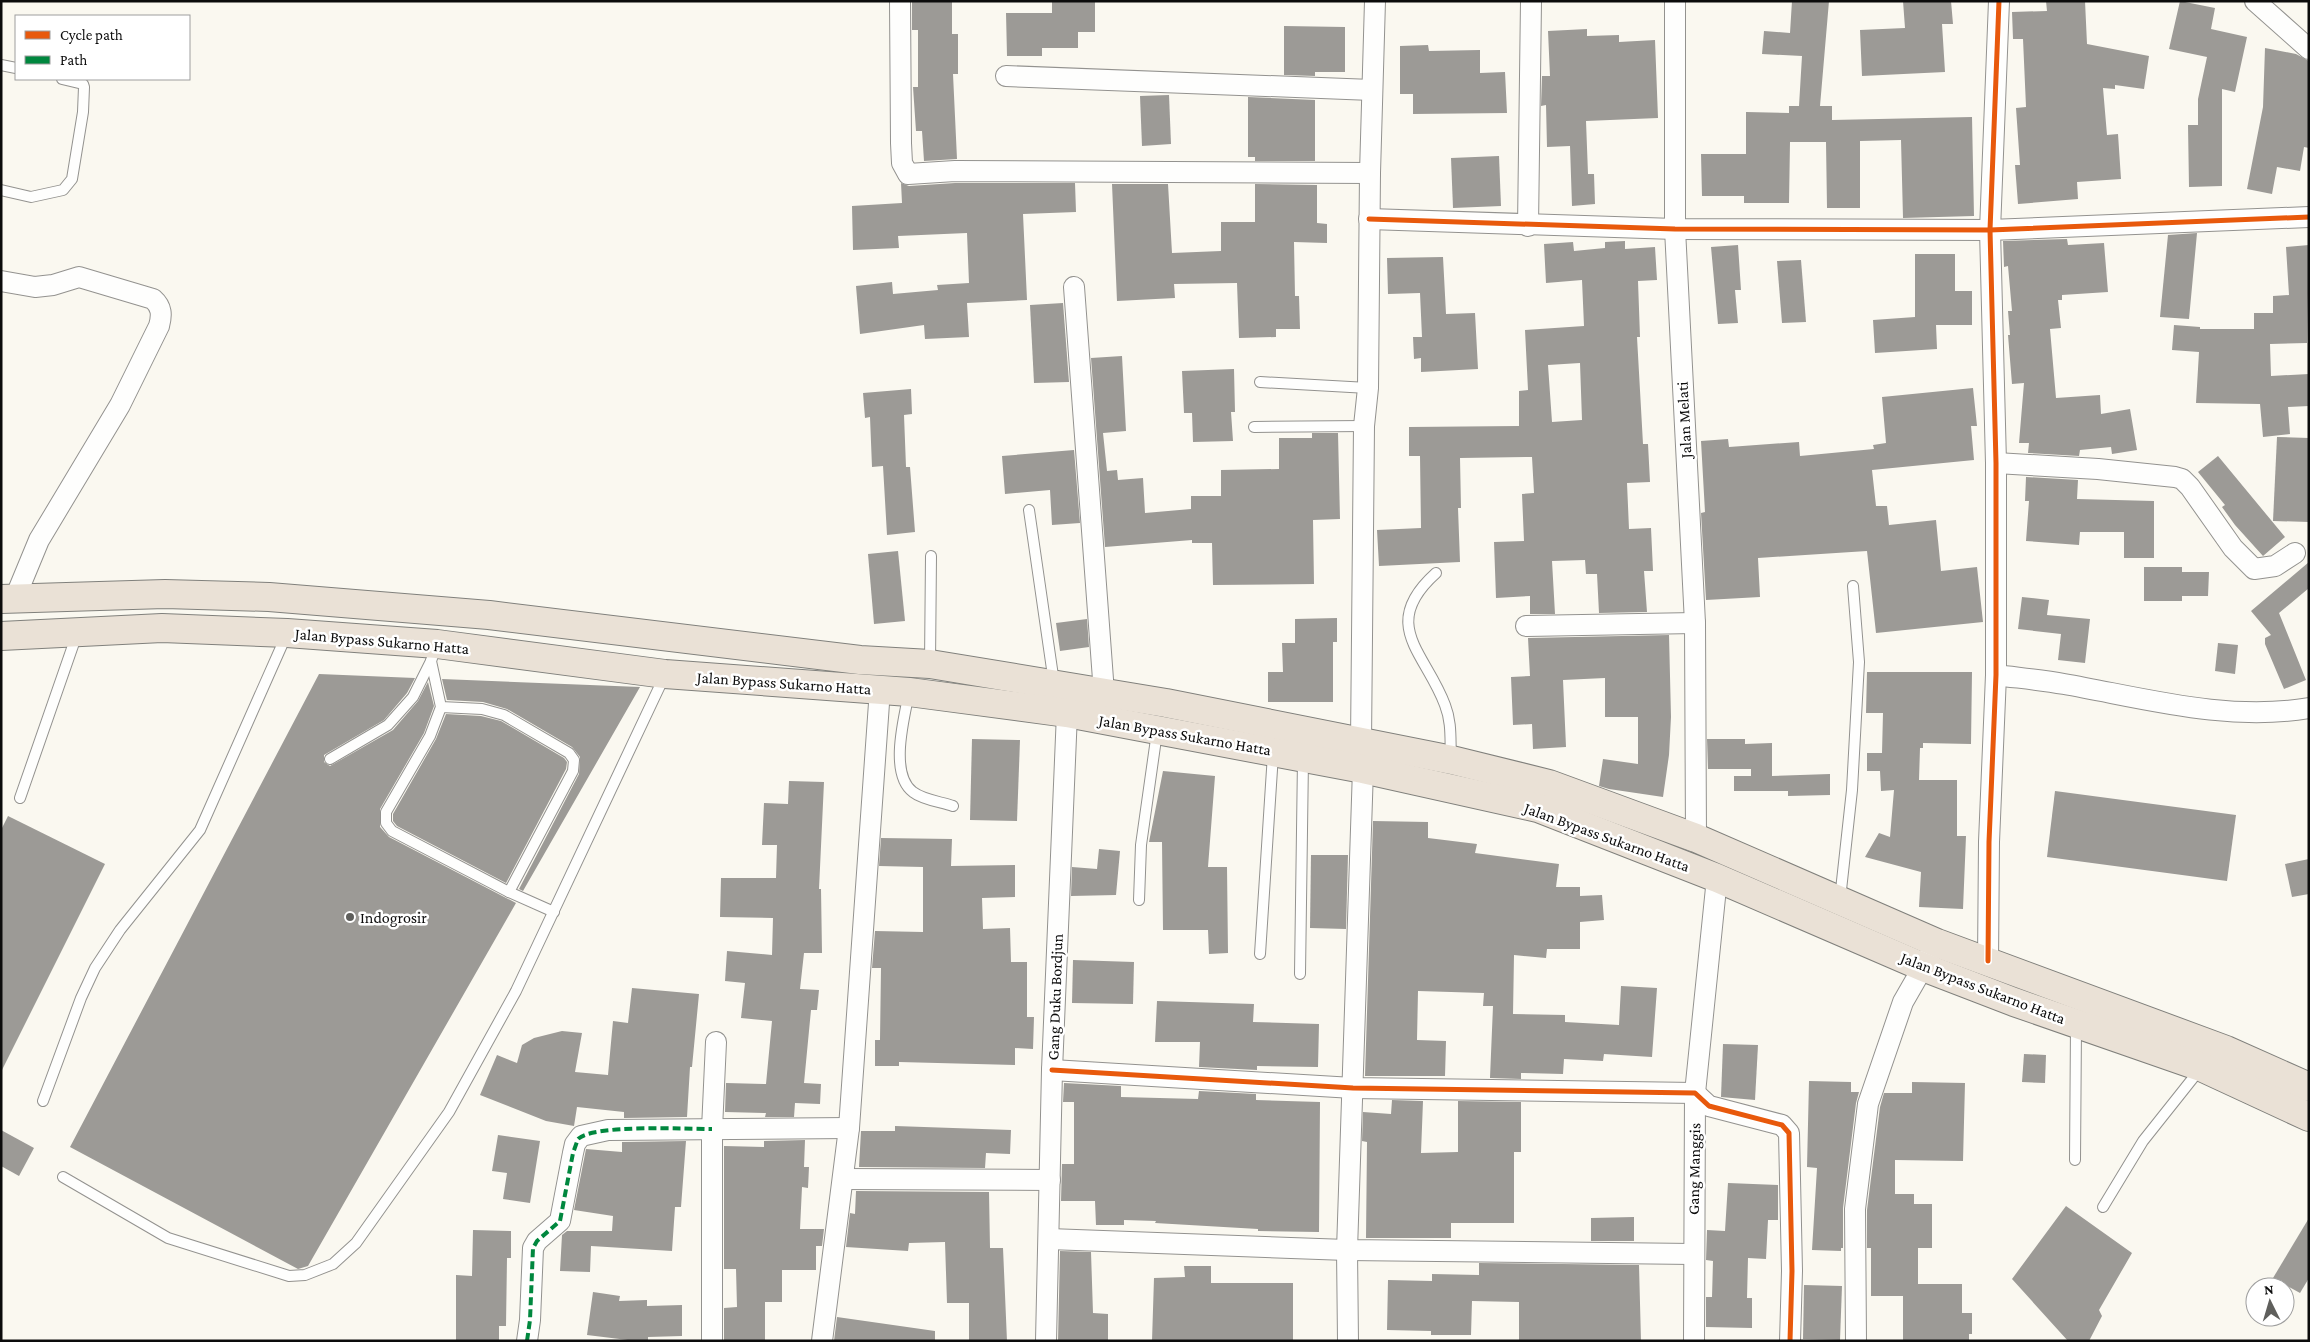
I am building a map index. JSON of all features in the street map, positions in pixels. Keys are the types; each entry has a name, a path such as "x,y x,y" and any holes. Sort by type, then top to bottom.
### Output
{"highway":[{"name":"Jalan Bypass Sukarno Hatta","path":"8,599 165,594 269,597 488,615 860,660 930,664 1166,702 1362,756 1538,808 1717,878 1923,967 2014,1002 2201,1067 2309,1117"},
{"name":"Jalan Bypass Sukarno Hatta","path":"1,636 162,628 287,633 434,653 614,667 665,674 909,692 1067,713 1274,750 1303,758 1362,756 1452,760 1549,784 1696,838 1886,919 1937,943 2226,1050 2309,1087"},
{"path":"614,667 618,630"},
{"path":"665,674 669,637"},
{"path":"1875,946 1886,919"}],"street":[{"path":"900,1 900,143 902,163 908,174 956,171 1370,172"},
{"path":"1348,1341 1347,1250 1362,756 1364,426 1368,388 1369,219 1375,1"},
{"path":"1528,226 1530,1"},
{"name":"Jalan Melati","path":"1675,1 1675,230 1695,623 1696,838"},
{"path":"1988,961 1989,842 1996,675 1996,463 1990,230 1999,1"},
{"path":"2255,1 2309,49"},
{"path":"1006,76 1372,90"},
{"path":"1369,219 1675,230 1990,230 2309,217"},
{"path":"1,280 35,287 53,285 79,277 153,299 158,303 162,317 120,405 39,540 8,599"},
{"path":"1074,287 1104,693"},
{"path":"1996,463 2098,469 2182,479 2190,487 2233,548 2254,569 2274,566 2295,553"},
{"path":"1526,626 1695,623"},
{"path":"1996,675 2062,684 2164,704 2204,709 2256,712 2309,708"},
{"path":"822,1341 849,1128 880,690"},
{"name":"Gang Duku Bordjun","path":"1046,1341 1052,1070 1067,713"},
{"name":"Gang Manggis","path":"1694,1341 1695,1093 1717,878"},
{"path":"1856,1341 1855,1209 1868,1104 1895,1020 1937,943"},
{"path":"712,1341 712,1129 716,1042"},
{"path":"1052,1070 1353,1088 1695,1093 1709,1106 1782,1126 1789,1133 1792,1271 1790,1341"},
{"path":"527,1341 530,1320 533,1248 537,1241 560,1221 573,1153 578,1139 587,1134 608,1130 849,1128"},
{"path":"843,1179 1050,1180"},
{"path":"1049,1239 1347,1250 1693,1254"}],"lane":[{"path":"1,65 15,68"},
{"path":"1,190 31,197 63,190 72,179 83,112 84,87 83,84 66,80"},
{"path":"1260,382 1368,388"},
{"path":"1254,427 1364,426"},
{"path":"1029,510 1054,684"},
{"path":"930,664 931,556"},
{"path":"1436,573 1423,584 1406,619 1410,638 1445,704 1452,728 1452,760"},
{"path":"1840,899 1852,790 1858,662 1853,586"},
{"path":"20,798 78,631"},
{"path":"43,1101 81,998 95,968 120,930 200,830 287,633"},
{"path":"434,653 441,707 430,736 386,812 386,824 392,831 509,892 554,912"},
{"path":"330,759 388,725 413,697 434,653"},
{"path":"64,1176 168,1238 289,1276 305,1275 334,1264 356,1243 449,1112 516,992 665,674"},
{"path":"909,692 900,737 900,766 905,782 914,793 954,806"},
{"path":"441,707 482,709 504,715 569,753 574,760 573,771 509,892"},
{"path":"1139,900 1144,822 1157,730"},
{"path":"1260,954 1274,750"},
{"path":"1300,974 1303,758"},
{"path":"2075,1160 2076,1022"},
{"path":"2103,1208 2143,1141 2201,1067"}],"building":[{"path":"912,1 952,1 952,34 958,34 958,74 953,74 957,159 924,161 922,131 916,131 913,87 918,87 918,30 912,30"},
{"path":"1052,1 1095,1 1095,32 1078,32 1078,48 1042,48 1042,56 1007,56 1006,13 1052,13"},
{"path":"1792,1 1829,1 1820,106 1832,106 1832,120 1972,117 1974,216 1903,218 1901,140 1860,141 1860,208 1827,208 1826,142 1790,142 1789,203 1744,203 1744,196 1702,196 1701,154 1746,154 1746,112 1789,113 1789,106 1799,106 1802,56 1762,54 1764,31 1790,33"},
{"path":"1903,1 1951,1 1953,24 1942,24 1945,72 1862,76 1860,30 1905,28"},
{"path":"2046,1 2085,1 2087,44 2149,56 2144,89 2115,85 2115,89 2103,88 2107,135 2118,134 2121,179 2077,182 2078,199 2018,204 2015,165 2020,165 2016,108 2026,107 2023,39 2013,39 2012,12 2047,11"},
{"path":"2180,1 2215,8 2211,29 2247,37 2235,92 2222,89 2222,186 2189,187 2188,125 2198,125 2198,99 2207,57 2169,49"},
{"path":"1284,26 1345,27 1345,72 1315,72 1315,76 1284,75"},
{"path":"1587,29 1587,36 1619,35 1619,42 1655,40 1658,118 1586,121 1588,174 1594,174 1595,204 1572,206 1570,146 1547,147 1546,105 1541,106 1542,76 1550,76 1548,31"},
{"path":"1428,45 1429,51 1480,50 1480,73 1505,72 1507,113 1413,114 1413,94 1400,94 1400,46"},
{"path":"2265,48 2296,54 2309,61 2309,148 2304,147 2300,171 2277,167 2272,194 2247,189 2263,107"},
{"path":"1169,95 1171,144 1142,146 1140,96"},
{"path":"1248,97 1315,100 1315,161 1255,161 1255,157 1248,157"},
{"path":"1499,156 1501,206 1453,208 1451,158"},
{"path":"901,183 909,186 955,183 1075,183 1076,212 1023,214 1027,300 967,303 969,337 925,339 924,325 860,334 856,286 892,282 893,294 938,290 937,285 969,283 967,233 898,236 899,248 853,250 852,206 902,203"},
{"path":"1112,184 1168,184 1172,253 1221,251 1221,222 1255,222 1255,184 1317,185 1317,223 1327,224 1327,243 1294,242 1295,296 1299,296 1300,329 1276,329 1276,337 1239,338 1237,283 1174,284 1175,298 1117,301"},
{"path":"2197,233 2189,319 2160,317 2168,235"},
{"path":"2067,239 2068,245 2104,243 2108,292 2062,295 2062,300 2058,300 2061,328 2050,329 2056,398 2100,395 2101,414 2130,409 2137,450 2112,454 2111,447 2080,450 2079,456 2028,453 2029,443 2019,443 2024,383 2012,384 2008,311 2012,311 2008,266 2004,267 2003,241"},
{"path":"1625,241 1625,249 1655,247 1657,280 1638,281 1640,337 1637,337 1643,444 1648,444 1650,482 1627,483 1629,529 1651,528 1653,571 1644,571 1647,612 1599,613 1597,574 1586,574 1585,560 1552,561 1555,614 1530,614 1530,596 1496,598 1494,542 1524,541 1522,494 1534,493 1532,457 1460,458 1461,508 1458,508 1460,562 1379,566 1377,530 1421,528 1420,456 1409,456 1409,427 1519,426 1519,391 1528,390 1525,330 1584,326 1582,280 1546,283 1544,244 1573,242 1574,251 1605,248 1605,242","holes":["1580,363 1582,420 1552,422 1548,365"]},
{"path":"1738,245 1741,290 1735,290 1738,323 1718,324 1711,247"},
{"path":"2309,245 2307,343 2270,344 2271,376 2309,374 2309,406 2288,407 2290,434 2263,437 2260,404 2196,403 2199,352 2172,350 2174,325 2200,327 2200,329 2254,329 2254,313 2273,313 2273,296 2289,295 2286,247"},
{"path":"1915,254 1955,254 1955,291 1972,291 1972,325 1936,325 1937,349 1875,353 1873,320 1915,317"},
{"path":"1443,257 1446,314 1475,313 1478,369 1421,372 1421,358 1414,359 1413,337 1422,337 1420,293 1388,294 1387,258"},
{"path":"1801,260 1806,322 1782,323 1777,261"},
{"path":"1063,303 1069,382 1034,383 1030,305"},
{"path":"1122,356 1126,431 1103,433 1107,471 1117,470 1118,480 1143,478 1145,513 1191,509 1191,496 1221,496 1221,470 1279,469 1279,438 1312,438 1312,433 1338,433 1340,519 1313,520 1314,584 1213,585 1212,543 1192,543 1192,540 1105,547 1091,358"},
{"path":"1234,369 1235,412 1231,412 1233,441 1193,442 1192,413 1184,413 1182,371"},
{"path":"1973,388 1977,426 1971,426 1974,460 1872,470 1876,506 1887,506 1889,525 1936,520 1941,571 1977,567 1983,622 1876,633 1867,551 1758,558 1760,597 1706,600 1701,513 1705,512 1701,441 1728,439 1729,447 1799,442 1800,456 1874,449 1873,445 1886,443 1882,397"},
{"path":"911,389 912,414 904,415 906,467 910,467 915,532 887,535 883,466 872,467 870,417 865,418 863,393"},
{"path":"2277,437 2309,438 2309,522 2273,521"},
{"path":"1074,450 1080,523 1052,525 1050,490 1005,494 1002,456"},
{"path":"2218,456 2285,537 2263,556 2235,525 2222,507 2225,505 2198,472"},
{"path":"2026,477 2078,480 2077,499 2154,501 2154,558 2124,558 2124,532 2080,532 2079,545 2026,541 2029,501 2025,501"},
{"path":"898,551 905,621 874,624 868,554"},
{"path":"2309,562 2309,588 2279,613 2306,680 2284,689 2265,644 2265,638 2271,635 2251,611"},
{"path":"2144,567 2182,567 2182,572 2209,572 2208,596 2182,596 2182,601 2144,601"},
{"path":"2022,597 2049,600 2047,615 2090,619 2085,663 2058,660 2061,634 2018,629"},
{"path":"1337,618 1337,642 1333,642 1333,702 1268,702 1268,672 1283,672 1282,643 1295,643 1295,619"},
{"path":"1087,619 1089,647 1060,651 1056,623"},
{"path":"1669,635 1671,717 1669,755 1663,797 1599,786 1603,759 1638,764 1638,717 1605,717 1605,678 1563,680 1566,747 1533,749 1532,724 1513,725 1511,677 1530,676 1528,638"},
{"path":"2218,643 2238,645 2235,674 2215,671"},
{"path":"1867,672 1972,672 1971,744 1923,743 1923,748 1920,748 1919,780 1957,780 1957,836 1966,836 1963,909 1919,907 1921,872 1865,857 1879,833 1890,837 1894,790 1881,791 1880,771 1867,771 1867,753 1882,753 1883,713 1866,713"},
{"name":"Indogrosir","path":"319,674 415,678 407,693 384,720 324,755 324,762 330,766 393,730 418,701 428,682 434,706 424,733 380,809 380,827 389,837 516,903 308,1266 298,1269 70,1147"},
{"path":"442,679 640,687 523,891 519,889 579,774 580,757 572,747 507,709 483,702 447,700"},
{"path":"446,714 481,716 501,721 564,758 567,762 566,769 506,883 397,826 393,821 393,814 436,739"},
{"path":"972,739 1020,740 1017,821 970,820"},
{"path":"1707,739 1745,739 1745,744 1772,743 1772,776 1830,774 1830,795 1788,796 1788,791 1734,791 1734,776 1751,776 1751,769 1708,769"},
{"path":"1163,771 1215,776 1208,867 1227,867 1228,953 1209,954 1208,930 1163,930 1162,842 1149,842"},
{"path":"789,781 824,782 819,889 821,889 822,953 804,953 800,989 819,990 817,1010 811,1010 804,1083 821,1084 820,1104 795,1103 794,1117 765,1117 766,1113 725,1112 726,1083 766,1084 772,1021 741,1018 745,983 725,981 727,951 772,955 773,918 720,917 721,878 776,878 777,845 762,845 764,803 788,804"},
{"path":"2055,791 2236,815 2227,881 2047,857"},
{"path":"8,816 105,864 1,1072 1,830"},
{"path":"1373,821 1428,822 1428,838 1477,844 1475,853 1559,864 1556,887 1580,887 1580,896 1602,895 1604,920 1580,922 1580,949 1547,949 1546,958 1514,955 1513,1014 1565,1015 1565,1022 1619,1025 1621,986 1657,988 1652,1057 1604,1054 1603,1061 1564,1059 1563,1074 1521,1073 1521,1079 1490,1078 1493,1006 1483,1006 1484,993 1418,991 1417,1040 1446,1041 1445,1076 1365,1076"},
{"path":"881,838 952,839 951,866 1015,865 1015,897 982,898 983,929 1010,928 1011,962 1027,962 1027,1017 1034,1017 1033,1049 1015,1048 1015,1065 899,1062 899,1066 875,1066 875,1040 880,1040 881,968 872,968 875,931 923,932 923,867 879,866"},
{"path":"1099,849 1120,851 1116,895 1071,896 1072,867 1097,869"},
{"path":"1311,855 1348,855 1346,929 1310,928"},
{"path":"2309,859 2309,894 2292,897 2285,864"},
{"path":"1073,960 1134,962 1133,1004 1072,1003"},
{"path":"632,988 699,994 692,1067 690,1067 687,1117 624,1118 624,1112 577,1107 574,1126 546,1121 480,1095 497,1055 517,1063 522,1045 534,1038 562,1031 582,1033 575,1072 608,1075 613,1021 628,1023"},
{"path":"1157,1001 1254,1004 1253,1022 1319,1024 1318,1067 1257,1066 1257,1070 1199,1067 1200,1042 1155,1042"},
{"path":"1723,1044 1758,1045 1755,1100 1721,1097"},
{"path":"2024,1054 2046,1055 2045,1083 2022,1082"},
{"path":"1809,1081 1851,1082 1851,1092 1859,1092 1843,1208 1843,1248 1841,1248 1841,1251 1812,1250 1817,1168 1807,1167"},
{"path":"1912,1082 1965,1083 1963,1161 1895,1160 1895,1194 1914,1194 1914,1204 1932,1204 1932,1248 1918,1248 1918,1284 1962,1284 1962,1313 1972,1313 1972,1334 1969,1334 1969,1341 1903,1341 1903,1296 1871,1296 1871,1248 1867,1248 1867,1210 1880,1107 1884,1093 1912,1093"},
{"path":"1064,1083 1121,1086 1121,1097 1198,1099 1199,1091 1256,1094 1256,1100 1320,1102 1319,1232 1258,1231 1258,1229 1155,1223 1156,1221 1124,1220 1124,1225 1096,1225 1095,1201 1061,1201 1062,1164 1074,1164 1074,1102 1063,1102"},
{"path":"1392,1100 1423,1101 1421,1153 1458,1152 1458,1101 1521,1102 1521,1152 1514,1152 1514,1223 1451,1223 1451,1238 1366,1238 1367,1142 1362,1141 1363,1112 1391,1114"},
{"path":"895,1126 1011,1130 1010,1154 986,1153 985,1168 859,1167 861,1131 895,1131"},
{"path":"1,1130 34,1148 19,1176 1,1166"},
{"path":"498,1135 540,1141 530,1203 503,1199 507,1173 492,1171"},
{"path":"805,1140 804,1167 809,1167 808,1188 802,1187 800,1229 824,1229 822,1246 816,1246 816,1270 782,1270 782,1302 765,1302 765,1341 724,1341 724,1308 737,1307 736,1269 724,1269 724,1146 764,1147 764,1141"},
{"path":"686,1141 681,1207 675,1207 672,1251 591,1246 590,1272 560,1271 562,1235 567,1231 612,1231 613,1216 574,1210 586,1149 622,1152 622,1142"},
{"path":"1728,1183 1778,1185 1778,1220 1768,1220 1766,1259 1748,1258 1747,1298 1752,1298 1752,1328 1706,1327 1706,1297 1712,1297 1713,1261 1706,1260 1707,1230 1725,1231"},
{"path":"856,1191 989,1192 990,1248 1003,1248 1007,1341 969,1341 969,1303 947,1303 945,1242 909,1243 908,1251 846,1247 850,1213 855,1214"},
{"path":"2066,1206 2132,1253 2099,1310 2102,1316 2089,1341 2068,1341 2012,1279"},
{"path":"1634,1217 1634,1241 1591,1241 1591,1218"},
{"path":"2309,1218 2309,1278 2300,1293 2295,1290 2295,1277 2274,1277"},
{"path":"473,1230 511,1231 511,1258 507,1258 506,1326 499,1326 499,1341 456,1341 456,1275 472,1276"},
{"path":"1060,1251 1091,1252 1093,1313 1108,1314 1108,1341 1058,1341"},
{"path":"1479,1263 1639,1265 1641,1341 1519,1341 1519,1302 1472,1301 1471,1335 1431,1335 1431,1331 1387,1330 1388,1280 1432,1281 1432,1274 1479,1275"},
{"path":"1184,1266 1211,1266 1211,1283 1293,1283 1293,1341 1152,1341 1154,1278 1185,1277"},
{"path":"1804,1285 1842,1286 1840,1340 1803,1339"},
{"path":"593,1292 620,1296 619,1301 647,1300 647,1306 682,1305 682,1336 648,1337 648,1341 636,1341 587,1335"},
{"path":"837,1317 935,1331 935,1341 834,1341"}],"marked path":[{"path":"527,1341 530,1320 533,1248 537,1241 560,1221 573,1153 578,1139 587,1134 620,1129 712,1129"}],"cycle path":[{"path":"1988,961 1989,842 1996,675 1996,463 1990,230 1999,1"},
{"path":"1369,219 1675,229 1990,230 2309,217"},
{"path":"1052,1070 1353,1088 1695,1093 1709,1106 1782,1125 1789,1133 1792,1271 1790,1341"}],"place":[{"name":"Indogrosir","path":"350,917"}]}
